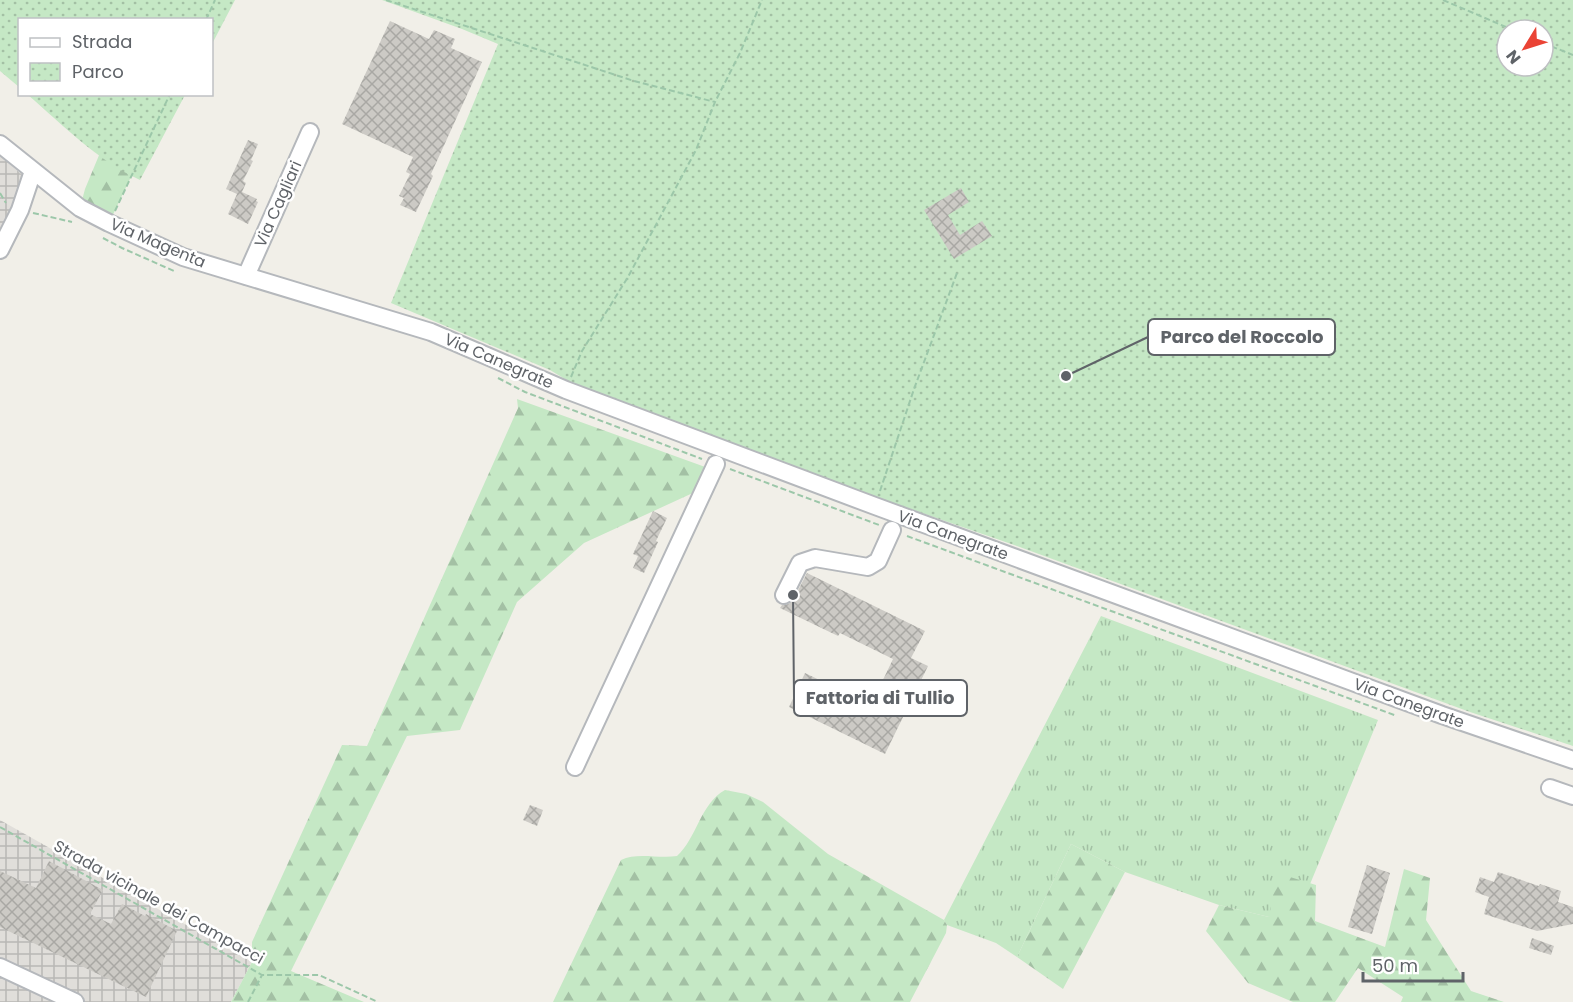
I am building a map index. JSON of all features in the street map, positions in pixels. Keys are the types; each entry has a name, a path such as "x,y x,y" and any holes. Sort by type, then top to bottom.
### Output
{"street":[{"name":"Via Cagliari","path":"246,276 310,132"},
{"name":"Via Magenta","path":"0,144 80,208 109,223 183,257 335,303"},
{"path":"0,250 20,210 33,171"},
{"path":"20,210 46,181"},
{"name":"Via Canegrate","path":"335,303 431,332 566,390 875,506 1442,716 1573,760"},
{"path":"575,767 716,464"},
{"path":"784,595 800,563 805,561 815,558 868,567 878,561 892,530"},
{"path":"1550,788 1573,796"},
{"path":"0,967 75,1002"}],"path":[{"path":"207,18 215,0"},
{"path":"386,0 634,81 715,102"},
{"path":"566,390 582,351 628,276 696,150 715,102 740,53 762,0"},
{"path":"1443,0 1495,22"},
{"path":"1555,48 1573,55"},
{"path":"109,223 169,96"},
{"path":"875,506 957,273"},
{"name":"Strada vicinale dei Campacci","path":"0,827 262,975 319,975 378,1002"},
{"path":"248,1002 262,975"}],"shaded area":[{"path":"0,156 26,178 0,231"},
{"path":"0,820 252,962 231,1002 0,1002"}],"green space":[{"path":"0,0 235,0 213,42 213,18 18,18 18,86 0,71"},
{"path":"382,0 1573,0 1573,746 1470,712 1017,546 850,488 570,382 550,370 391,303 498,44"},
{"path":"29,96 184,96 140,180 109,163"},
{"path":"124,96 170,96 109,223 80,208 85,189"},
{"path":"517,399 708,468 695,492 584,543 517,602 460,730 407,736 291,971 364,1002 231,1002 252,962 252,942 342,745 367,746 518,408"},
{"path":"1101,616 1378,720 1308,889 1269,917 1219,905 1125,872 1071,844 1017,957 996,943 947,925 944,920"},
{"path":"725,790 746,794 763,802 828,854 944,920 947,925 946,933 910,1002 553,1002 621,860 634,856 677,856 684,849 704,812"},
{"path":"1071,844 1125,872 1063,989 1017,957"},
{"path":"1404,869 1430,878 1426,920 1471,991 1504,1002 1401,1002 1403,997 1358,968 1335,1002 1293,1002 1248,983 1206,931 1219,905 1269,917 1277,873 1316,885 1315,921 1385,947"}],"building":[{"path":"390,21 429,39 434,30 455,39 451,48 482,62 416,212 400,205 404,198 399,196 410,174 406,172 413,157 342,124"},
{"path":"248,140 258,144 243,181 246,183 242,192 257,199 258,202 248,224 228,214 237,194 226,189"},
{"path":"961,188 969,202 948,215 960,235 982,221 992,236 954,259 924,210"},
{"path":"653,511 667,518 644,573 633,568 638,556 633,554"},
{"path":"807,573 925,631 911,658 928,666 885,754 789,707 805,673 871,705 893,659 840,633 838,636 780,608 793,600"},
{"path":"530,805 543,810 537,826 523,820"},
{"path":"49,861 103,890 90,914 111,924 122,904 177,931 146,997 0,927 0,871 36,888"},
{"path":"1367,865 1390,873 1372,934 1348,927"},
{"path":"1498,872 1561,891 1558,902 1573,907 1573,924 1537,931 1484,914 1489,897 1475,892 1480,877 1494,882"},
{"path":"1532,938 1554,946 1551,955 1529,948"}],"place":[{"name":"Parco del Roccolo","path":"1066,376"},
{"name":"Fattoria di Tullio","path":"793,595"}]}
